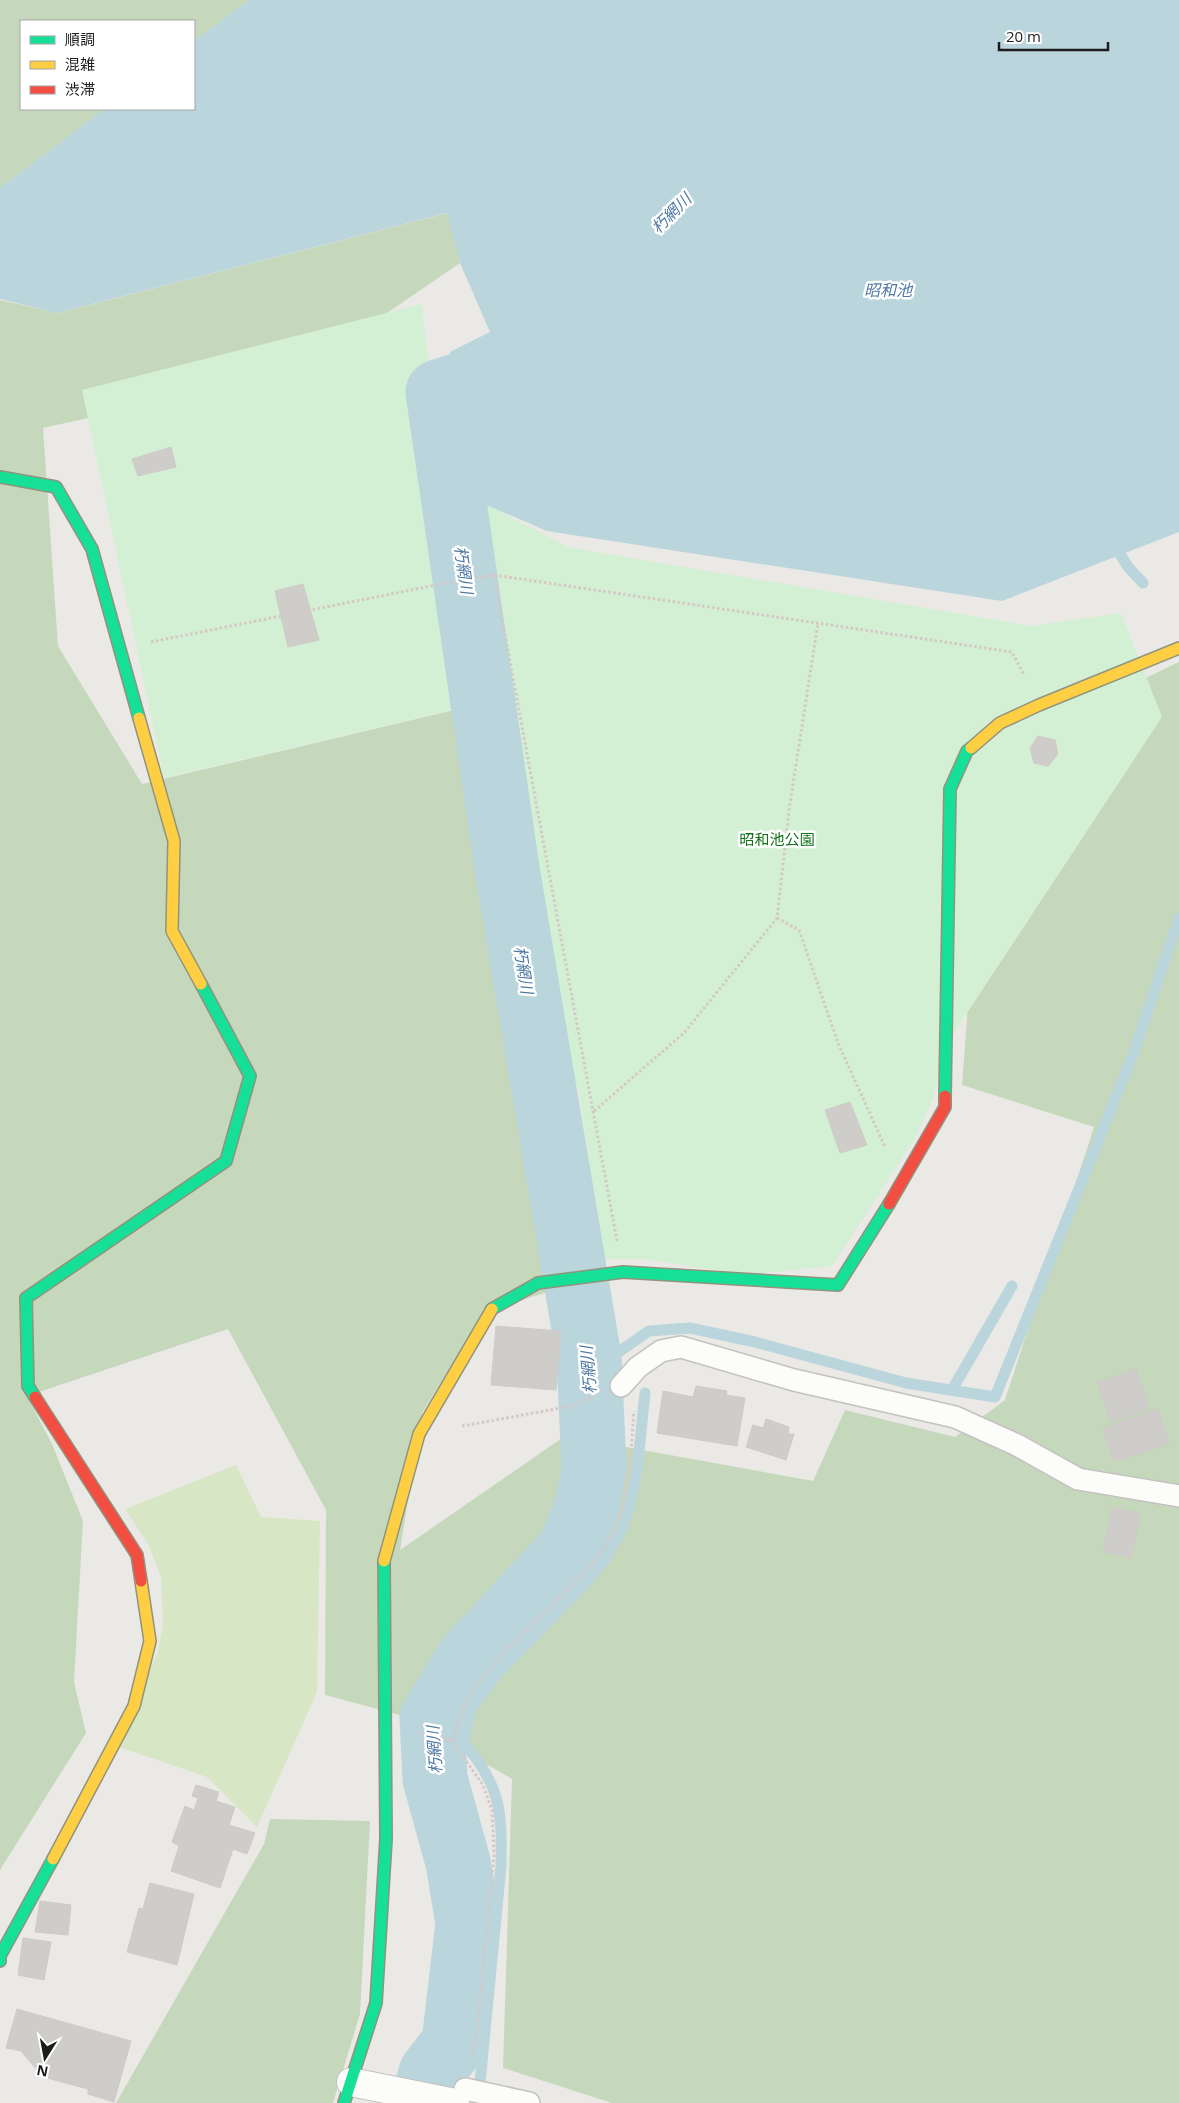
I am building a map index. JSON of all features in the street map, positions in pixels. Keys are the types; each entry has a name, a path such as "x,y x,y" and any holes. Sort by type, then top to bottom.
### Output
{"street":[{"path":"0,478 56,487 92,549 174,841 172,931 250,1076 226,1161 26,1298 28,1386 137,1555 150,1641 134,1706 73,1823 0,1956 0,1961"},
{"path":"463,2095 347,2093 376,2003 377,1993 386,1839 384,1556 419,1434 491,1309 538,1283 622,1272 838,1285 901,1184 944,1107 950,788 967,751 1000,723 1039,705 1179,648"}],"lane":[{"path":"625,1381 638,1367 661,1351 681,1347 794,1380 955,1417 1017,1445 1078,1479 1179,1496"},
{"path":"463,2095 529,2103"}],"path":[{"path":"494,575 622,1272"},
{"path":"120,649 461,580 494,575 1012,652 1039,705"},
{"path":"593,1111 684,1033 777,918 789,810 818,623"},
{"path":"777,918 799,930 838,1043 901,1184"},
{"path":"452,1741 465,1706 473,1691 489,1670 593,1562 616,1525 630,1467 635,1391 625,1381"},
{"path":"419,1434 572,1406"},
{"path":"423,1734 452,1741 482,1784 492,1810 494,1855 477,2030 463,2095"}],"green space":[{"path":"0,0 249,0 195,40 195,20 20,20 20,110 103,110 0,188"},
{"path":"448,213 460,263 304,370 43,428 58,646 142,784 471,706 536,1152 560,1288 484,1312 422,1413 400,1550 565,1436 813,1481 845,1410 955,1437 1005,1400 1094,1127 962,1085 987,754 1179,662 1179,2103 612,2103 503,2068 512,1779 400,1715 325,1695 326,1510 228,1329 27,1396 52,1444 83,1521 74,1682 86,1733 0,1870 0,300 58,313"},
{"name":"昭和池公園","path":"422,304 450,566 479,560 472,523 484,503 568,547 1031,626 1121,613 1162,717 942,1051 934,1097 914,1140 832,1266 764,1273 728,1272 644,1259 604,1259 578,1087 559,1089 498,699 164,778 82,390"},
{"path":"236,1465 261,1517 320,1521 317,1692 257,1827 207,1777 119,1747 158,1651 163,1624 161,1577 148,1544 125,1509"},
{"path":"270,1819 370,1821 360,2014 333,2103 116,2103 264,1844"}],"water":[{"name":"昭和池","path":"249,0 1179,0 1179,532 1002,601 547,531 484,504 450,352 490,332 460,263 447,213 57,313 0,299 0,188 103,110 195,110 195,40"}],"building":[{"path":"171,447 176,467 138,476 132,459"},
{"path":"303,584 319,640 288,647 275,591"},
{"path":"1038,736 1055,740 1058,754 1048,766 1034,763 1030,748"},
{"path":"850,1102 867,1145 840,1153 825,1110"},
{"path":"496,1326 561,1331 556,1390 491,1385"},
{"path":"1136,1369 1149,1409 1111,1422 1097,1382"},
{"path":"696,1386 727,1391 726,1395 745,1398 737,1446 657,1433 663,1391 693,1397"},
{"path":"1158,1409 1169,1444 1114,1462 1103,1428"},
{"path":"766,1419 789,1427 788,1434 794,1434 786,1460 746,1447 753,1425 763,1428"},
{"path":"1112,1507 1140,1513 1132,1558 1103,1552"},
{"path":"196,1785 219,1792 216,1801 235,1807 229,1825 255,1833 247,1854 233,1849 220,1888 171,1871 179,1846 172,1842 185,1806 194,1810 198,1798 192,1796"},
{"path":"150,1883 194,1894 177,1965 127,1952 139,1908 143,1909"},
{"path":"40,1901 71,1905 68,1935 35,1932"},
{"path":"23,1938 51,1942 44,1980 18,1975"},
{"path":"17,2009 131,2041 114,2102 88,2094 88,2089 43,2077 21,2051 6,2048"}],"waterway":[{"name":"朽網川","path":"422,2103 431,2073 454,2043 468,1923 458,1862 435,1779 432,1718 467,1660 571,1548 588,1503 594,1467 589,1358 507,869 438,392 517,366 537,347"},
{"path":"1113,543 1128,567 1143,583"},
{"path":"590,1375 601,1369 620,1351 649,1331 690,1328 755,1342 906,1383 995,1397 1132,1057 1179,918"},
{"path":"952,1390 1012,1286"},
{"path":"478,2103 501,1866 501,1829 497,1800 492,1786 476,1758 463,1742 471,1709 495,1676 573,1596 605,1560 622,1529 630,1504 637,1470 645,1393"}],"traffic: fast":[{"path":"0,477 56,487 92,549 139,718"},
{"path":"945,1096 950,789 967,751 971,748"},
{"path":"35,1397 28,1386 26,1298 226,1161 250,1076 201,984"},
{"path":"492,1309 538,1283 623,1272 838,1285 889,1204"},
{"path":"344,2103 376,2003 386,1839 384,1561"},
{"path":"0,1961 0,1956 53,1859"}],"traffic: slow":[{"path":"971,748 1000,723 1039,705 1179,648"},
{"path":"139,718 174,841 172,931 201,984"},
{"path":"384,1561 419,1434 492,1309"},
{"path":"53,1859 134,1706 150,1641 141,1581"}],"traffic: jam":[{"path":"889,1204 945,1107 945,1096"},
{"path":"35,1397 137,1555 141,1581"}]}
